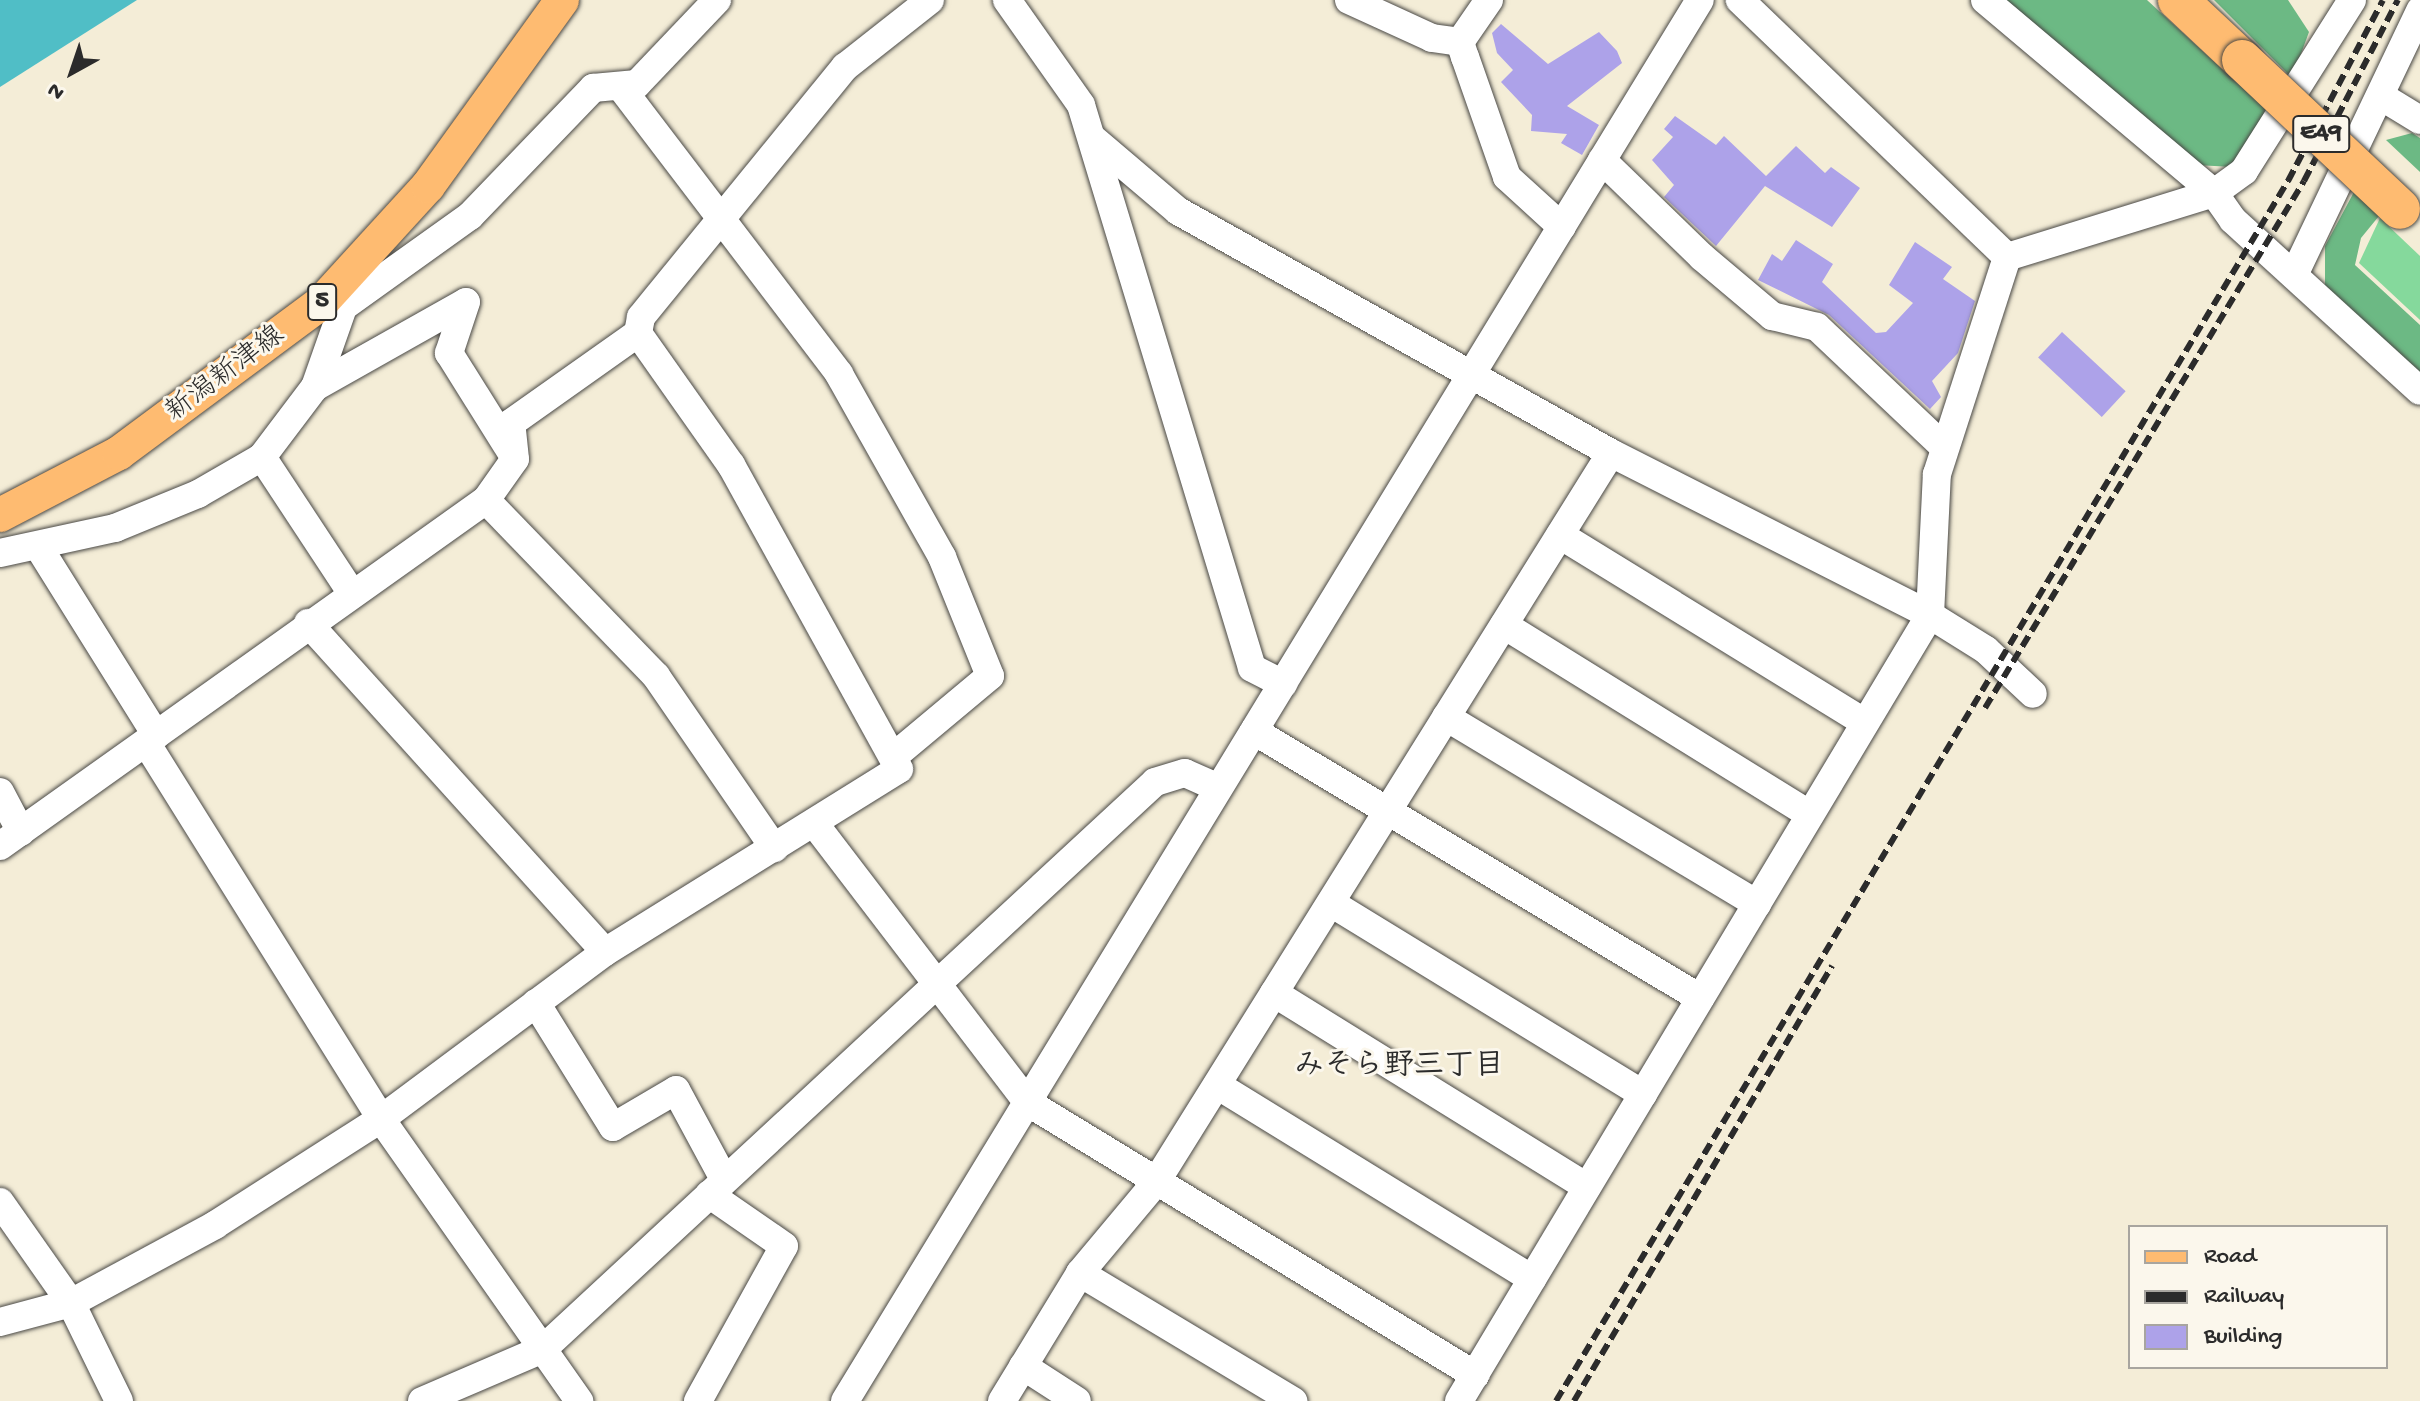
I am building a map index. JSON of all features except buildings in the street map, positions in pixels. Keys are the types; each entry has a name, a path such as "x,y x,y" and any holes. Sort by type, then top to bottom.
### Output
{"highway":[{"name":"E49","path":"2178,0 2410,218"}],"main road":[{"name":"新潟新津線","path":"0,515 119,453 205,393 322,302 428,186 562,0"}],"street":[{"path":"336,312 470,216 593,88 623,90 637,84 717,0"},
{"path":"0,792 11,839 152,740 351,592 486,500 515,459 511,423 638,333 641,317 726,221 845,67 930,0"},
{"path":"1007,0 1081,105 1252,668 1283,684"},
{"path":"1349,0 1432,38 1460,42"},
{"path":"1460,42 1489,0"},
{"path":"845,1401 1700,0"},
{"path":"1740,0 2007,257"},
{"path":"1985,0 2214,193 2294,275 2420,391"},
{"path":"2007,257 2214,193 2244,171 2344,4"},
{"path":"2294,275 2384,98 2420,11"},
{"path":"1460,42 1507,177 1562,227"},
{"path":"623,90 726,221 839,374 942,557 990,676 893,757"},
{"path":"2384,98 2420,120"},
{"path":"1092,138 1178,211 1611,453 1930,615 1986,650 2033,694"},
{"path":"1602,160 1702,257 1772,316 1817,327 1944,447"},
{"path":"1459,1401 1930,615 1944,447 2007,257"},
{"path":"0,553 115,528 198,494 262,457 315,387 336,312 362,260"},
{"path":"315,387 466,302 449,353 515,459"},
{"path":"0,1322 71,1303 215,1225 381,1119 605,952 899,769 731,465 638,333"},
{"path":"1002,1401 1080,1273 1156,1182 1611,453"},
{"path":"262,457 351,592"},
{"path":"486,500 656,676 774,848"},
{"path":"1560,535 1865,723"},
{"path":"38,546 381,1119 579,1401"},
{"path":"308,623 605,952"},
{"path":"1504,625 1810,815"},
{"path":"1446,717 1757,904"},
{"path":"1254,731 1389,809 1700,998"},
{"path":"422,1401 543,1349 935,982 1155,782 1185,773 1218,788"},
{"path":"814,823 1027,1102 1475,1375"},
{"path":"1331,903 1643,1094"},
{"path":"1274,993 1587,1187"},
{"path":"536,1003 613,1127 676,1090 716,1186 784,1246 698,1401"},
{"path":"1217,1085 1532,1279"},
{"path":"0,1202 71,1303 119,1401"},
{"path":"1080,1273 1293,1401"},
{"path":"1023,1366 1077,1401"}],"green space":[{"path":"1993,0 2147,0 2271,114 2233,167 2196,165"},
{"path":"2214,0 2288,0 2309,32 2292,78"},
{"path":"2412,133 2420,138 2420,172 2386,140"},
{"path":"2354,192 2379,216 2361,238 2355,265 2420,325 2420,374 2325,287 2325,246"},
{"path":"2380,218 2420,256 2420,320 2359,263"}],"water":[{"path":"0,0 137,0 0,87"}],"railway":[{"path":"1556,1401 2288,181 2383,0"},
{"path":"1985,708 2304,181 2398,0"},
{"path":"1574,1401 1832,966"}],"district":[{"name":"みそら野三丁目","path":"1399,1068"}]}
